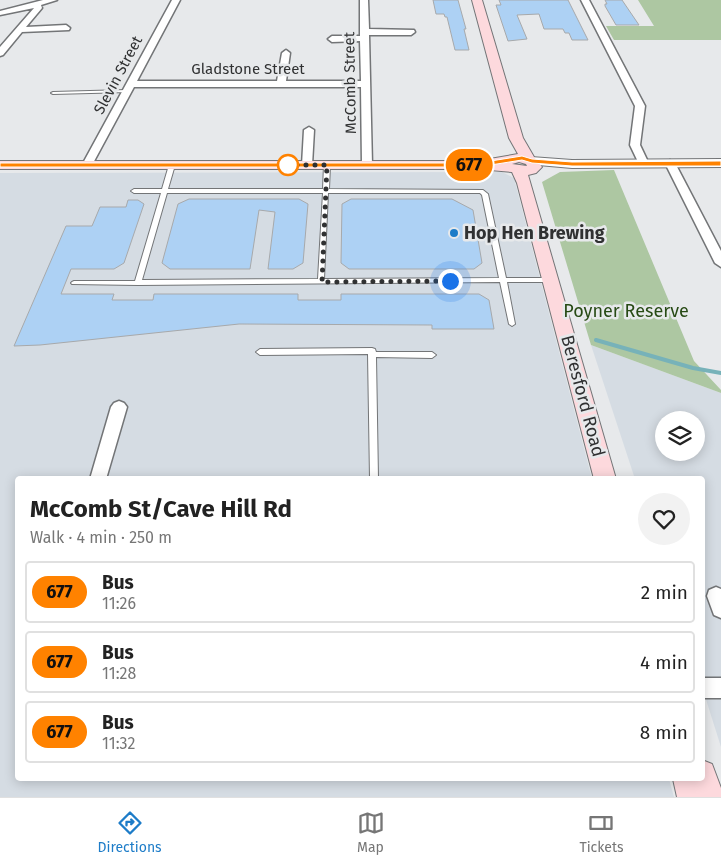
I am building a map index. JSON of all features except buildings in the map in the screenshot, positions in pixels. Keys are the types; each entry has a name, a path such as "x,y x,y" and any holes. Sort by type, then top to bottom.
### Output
{"main road":[{"name":"Beresford Road","path":"477,0 516,138 523,165 524,183 604,476"},
{"path":"0,165 523,165"},
{"name":"Beresford Road","path":"523,165 533,181 617,476"},
{"path":"688,781 692,797"},
{"path":"704,781 709,797"}],"street":[{"path":"0,13 22,4 36,4 53,0"},
{"name":"Slevin Street","path":"87,165 176,0"},
{"name":"McComb Street","path":"364,0 368,165"},
{"path":"585,0 640,106 636,145 644,164"},
{"path":"0,53 38,8 36,4"},
{"path":"20,30 66,28"},
{"path":"332,38 411,32"},
{"path":"281,84 286,53"},
{"name":"Gladstone Street","path":"129,87 365,84"},
{"path":"307,165 309,130"},
{"path":"523,165 721,163"},
{"path":"670,164 721,263"},
{"path":"99,476 119,406"},
{"path":"705,688 721,688"}],"lane":[{"path":"53,93 129,87"},
{"path":"138,283 172,165"},
{"path":"322,282 327,165"},
{"path":"134,192 481,191 485,194 512,324"},
{"path":"74,283 551,280"},
{"path":"260,352 372,351 372,354 432,355"},
{"path":"372,354 374,476"}],"shaded area":[{"path":"502,172 514,178 591,476 15,476 15,781 670,781 674,797 0,797 0,173"},
{"path":"591,345 721,393 721,747 705,696 705,476 634,476"}],"green space":[{"path":"638,0 721,0 721,40 614,40 606,26 654,26"},
{"name":"Poyner Reserve","path":"614,170 694,361 721,390 721,393 591,345 542,182 560,172"}],"waterway":[{"path":"596,340 693,368 721,373"}],"bus line":[{"name":"677","path":"0,165 478,165 522,158 532,161 572,164 721,163"}],"place":[{"name":"Hop Hen Brewing","path":"454,233"}],"route":[{"path":"288,165 327,165 322,282 450,281"}]}
